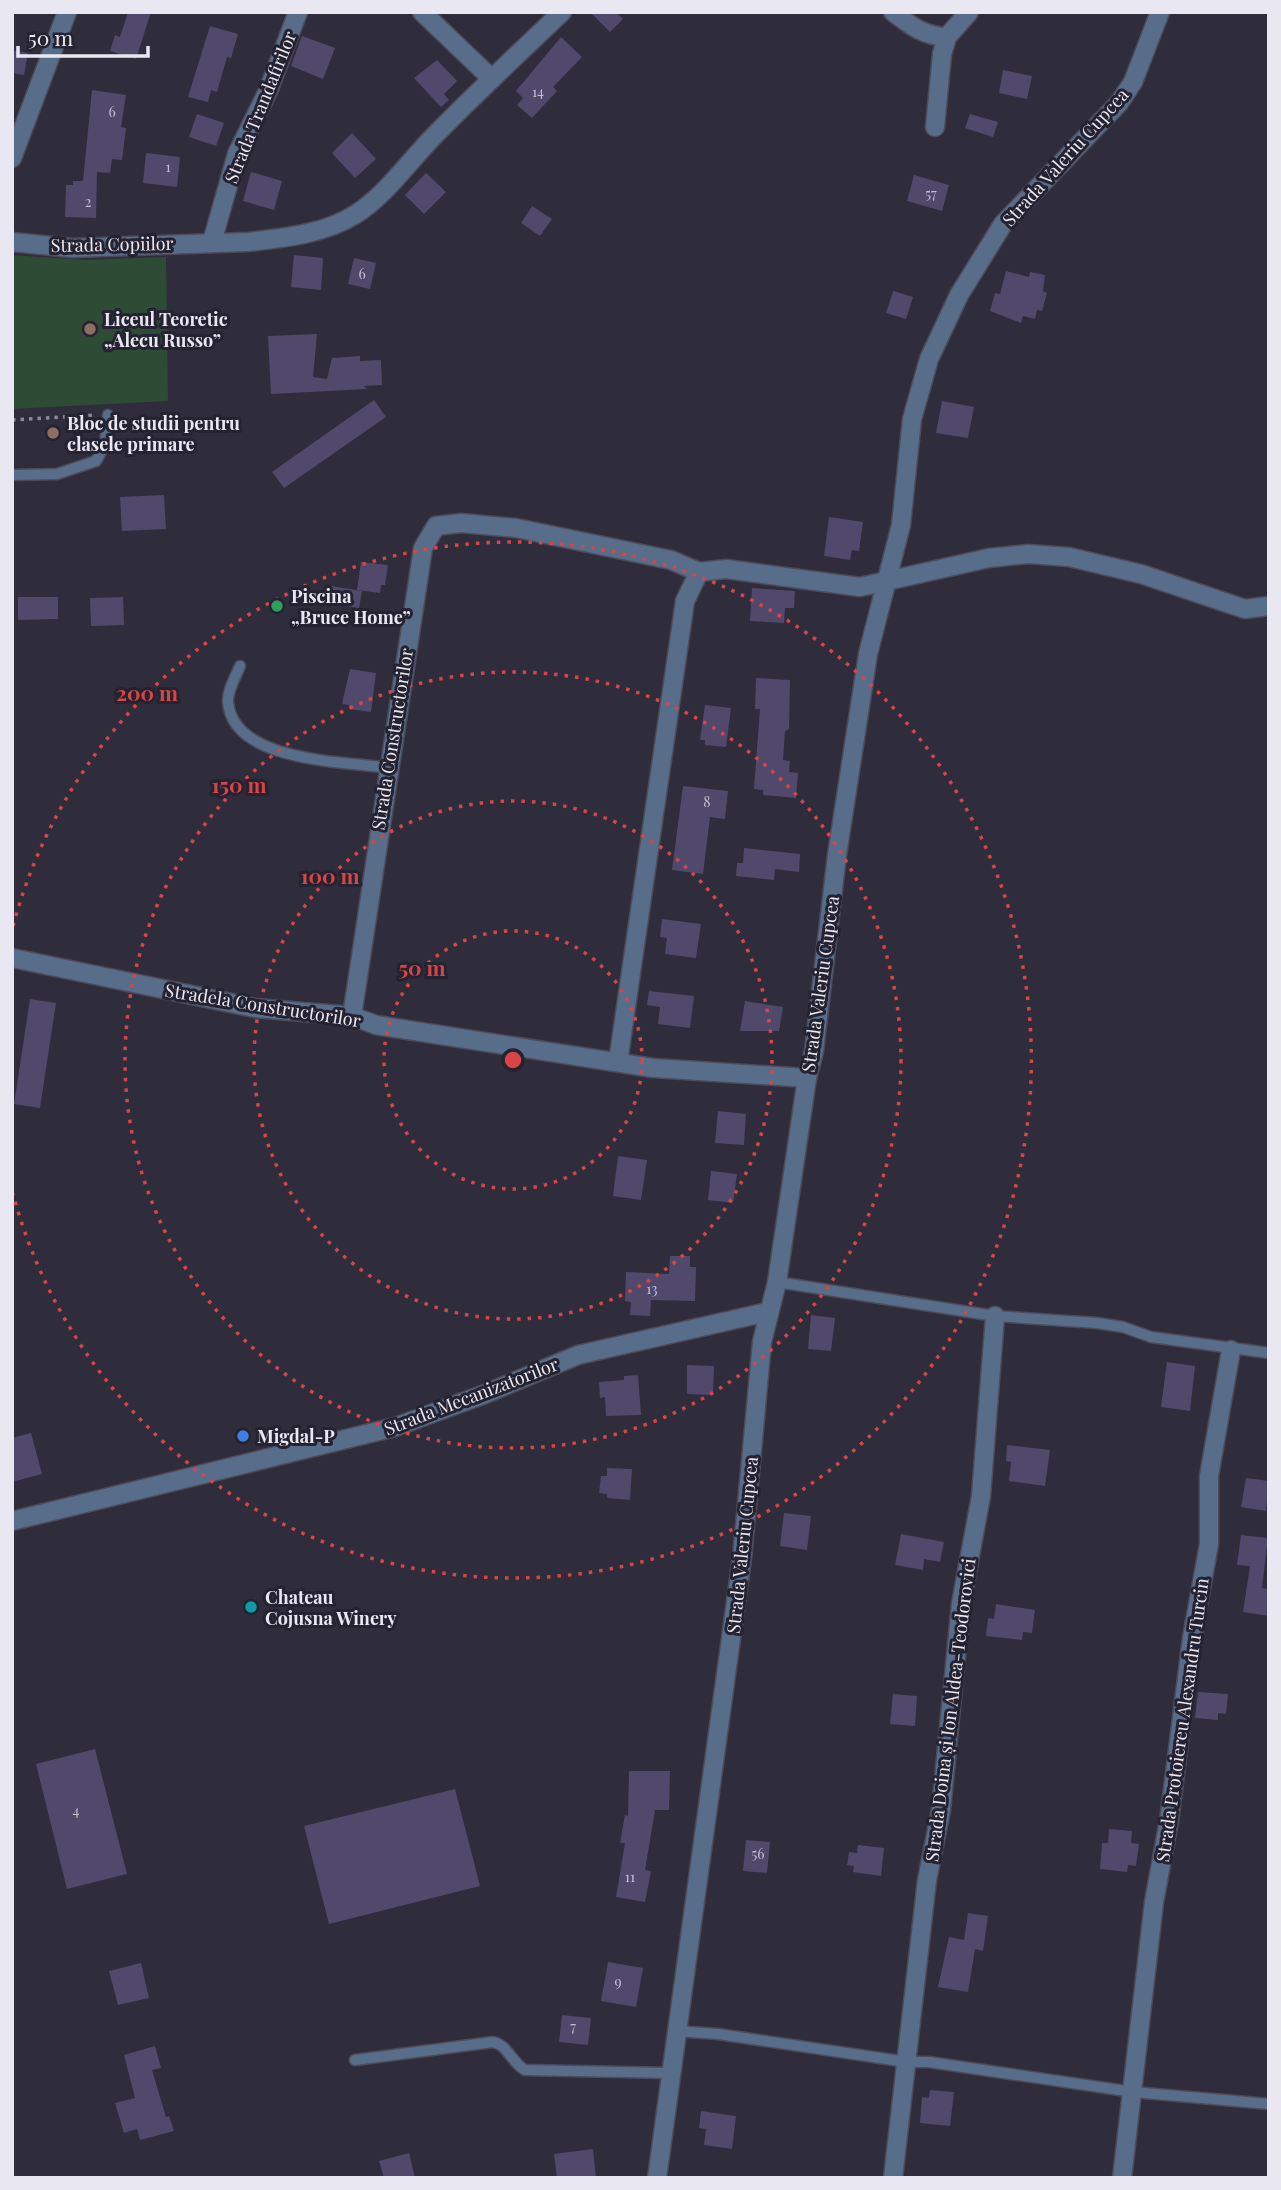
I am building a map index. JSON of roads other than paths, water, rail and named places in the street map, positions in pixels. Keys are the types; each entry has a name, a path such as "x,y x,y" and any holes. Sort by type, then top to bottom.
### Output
{"street":[{"path":"12,158 67,12"},
{"name":"Strada Trandafirilor","path":"212,242 237,153 268,91 298,12"},
{"path":"422,12 492,79"},
{"name":"Strada Copiilor","path":"12,242 72,248 248,242 329,227 354,215 373,201 492,79 562,12"},
{"path":"893,12 916,30 930,36 947,37"},
{"path":"935,127 942,54 947,37 969,12"},
{"name":"Strada Valeriu Cupcea","path":"657,2178 674,2031 717,1752 742,1558 767,1312 776,1282 807,1078 814,1051 837,855 867,654 901,526 912,419 920,387 954,305 1003,224 1119,103 1133,82 1160,12"},
{"name":"Strada Constructorilor","path":"352,1016 423,548 436,526 461,523 516,528 671,560 699,572 726,569 860,587 937,568 1028,554 1069,557 1141,575 1245,609 1269,606"},
{"path":"618,1062 685,601 699,572"},
{"name":"Stradela Constructorilor","path":"12,958 255,1008 352,1016 376,1025 653,1068 807,1078"},
{"name":"Strada Mecanizatorilor","path":"12,1521 395,1427 578,1356 767,1312"},
{"name":"Strada Doina și Ion Aldea-Teodorovici","path":"893,2178 927,1880 941,1810 961,1604 981,1496 995,1316"},
{"name":"Strada Protoiereu Alexandru Turcin","path":"1122,2178 1154,1902 1168,1821 1192,1638 1209,1544 1209,1476 1231,1350"}],"lane":[{"path":"12,475 57,474 96,461 106,445 108,415"},
{"path":"240,666 228,699 231,717 248,738 261,747 388,768"},
{"path":"776,1282 995,1316 1097,1323 1123,1327 1151,1337 1231,1350 1269,1353"},
{"path":"674,2031 732,2036 907,2062 929,2062 1133,2092 1269,2104"},
{"path":"355,2060 493,2042 501,2044 516,2065 525,2070 670,2073"}],"place":[{"name":"Liceul Teoretic „Alecu Russo”","path":"90,329"},
{"name":"Bloc de studii pentru clasele primare","path":"53,433"},
{"name":"Piscina „Bruce Home”","path":"277,606"},
{"name":"Migdal-P","path":"243,1436"},
{"name":"Chateau Cojusna Winery","path":"251,1607"}]}
